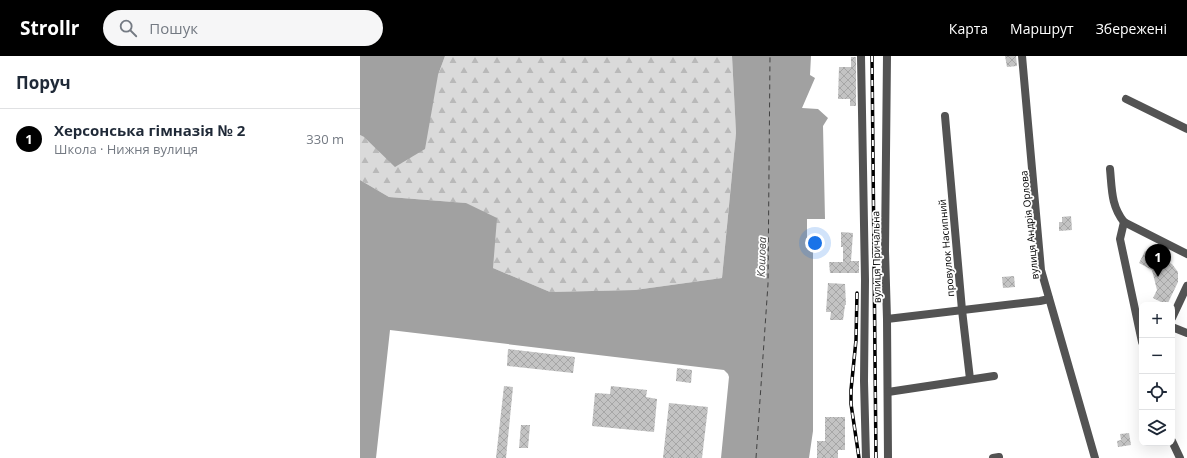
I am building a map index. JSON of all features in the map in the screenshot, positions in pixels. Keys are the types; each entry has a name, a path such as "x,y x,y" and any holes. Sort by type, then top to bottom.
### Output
{"street":[{"path":"861,56 865,280 864,381 866,458"},
{"name":"вулиця Причальна","path":"887,56 885,251 888,318 888,458"},
{"name":"вулиця Андрія Орлова","path":"1022,56 1041,270 1095,458"},
{"path":"1126,99 1187,128"},
{"name":"провулок Насипний","path":"945,116 962,310 970,379"},
{"path":"1110,169 1113,202 1118,214 1124,222 1187,254"},
{"path":"1124,222 1120,239 1141,338"},
{"path":"1175,312 1187,286"},
{"path":"888,318 1049,299"},
{"path":"1175,328 1187,333"},
{"path":"888,392 994,376"},
{"path":"1174,446 1180,458"}],"green space":[{"path":"445,56 732,56 736,133 722,278 635,290 550,292 493,268 466,203 389,197 360,180 360,135 364,137 438,75"}],"water":[{"path":"360,56 445,56 438,75 425,149 395,167 364,137 360,135"},
{"name":"Кошова","path":"732,56 811,56 810,75 815,78 802,108 818,109 828,118 823,126 825,219 807,219 807,247 813,247 813,431 809,458 721,458 729,377 724,370 390,330 376,458 360,458 360,180 389,197 466,203 497,218 493,268 550,292 635,290 722,278 736,133"}],"building":[{"path":"1005,56 1016,56 1017,66 1007,67"},
{"path":"851,57 856,57 856,106 850,106 850,99 838,99 839,67 851,67"},
{"path":"1071,216 1072,230 1059,231 1059,222 1062,222 1062,217"},
{"path":"841,232 853,233 851,261 859,261 859,273 830,273 829,262 843,262"},
{"path":"1145,251 1172,264 1178,272 1178,282 1168,302 1161,302 1153,298 1157,290 1152,270 1139,263"},
{"path":"1014,276 1015,287 1003,288 1002,277"},
{"path":"828,283 845,284 846,305 843,320 830,320 831,312 826,312"},
{"path":"508,349 575,357 573,373 507,366"},
{"path":"677,368 692,370 691,383 676,381"},
{"path":"504,386 513,387 506,458 496,458"},
{"path":"611,386 647,390 646,397 657,399 654,432 592,426 595,393 610,394"},
{"path":"669,403 708,407 702,458 663,458"},
{"path":"825,417 845,417 845,450 838,450 838,458 817,458 817,441 825,441"},
{"path":"521,425 530,425 528,448 519,448"},
{"path":"1129,433 1131,445 1118,447 1117,441 1121,440 1120,434"}],"ferry route":[{"path":"756,458 768,284 770,56"}],"railway":[{"path":"872,56 876,458"},
{"path":"857,293 856,340 851,404 859,458"}],"place":[{"name":"Херсонська гімназія № 2","path":"1158,277"}]}
